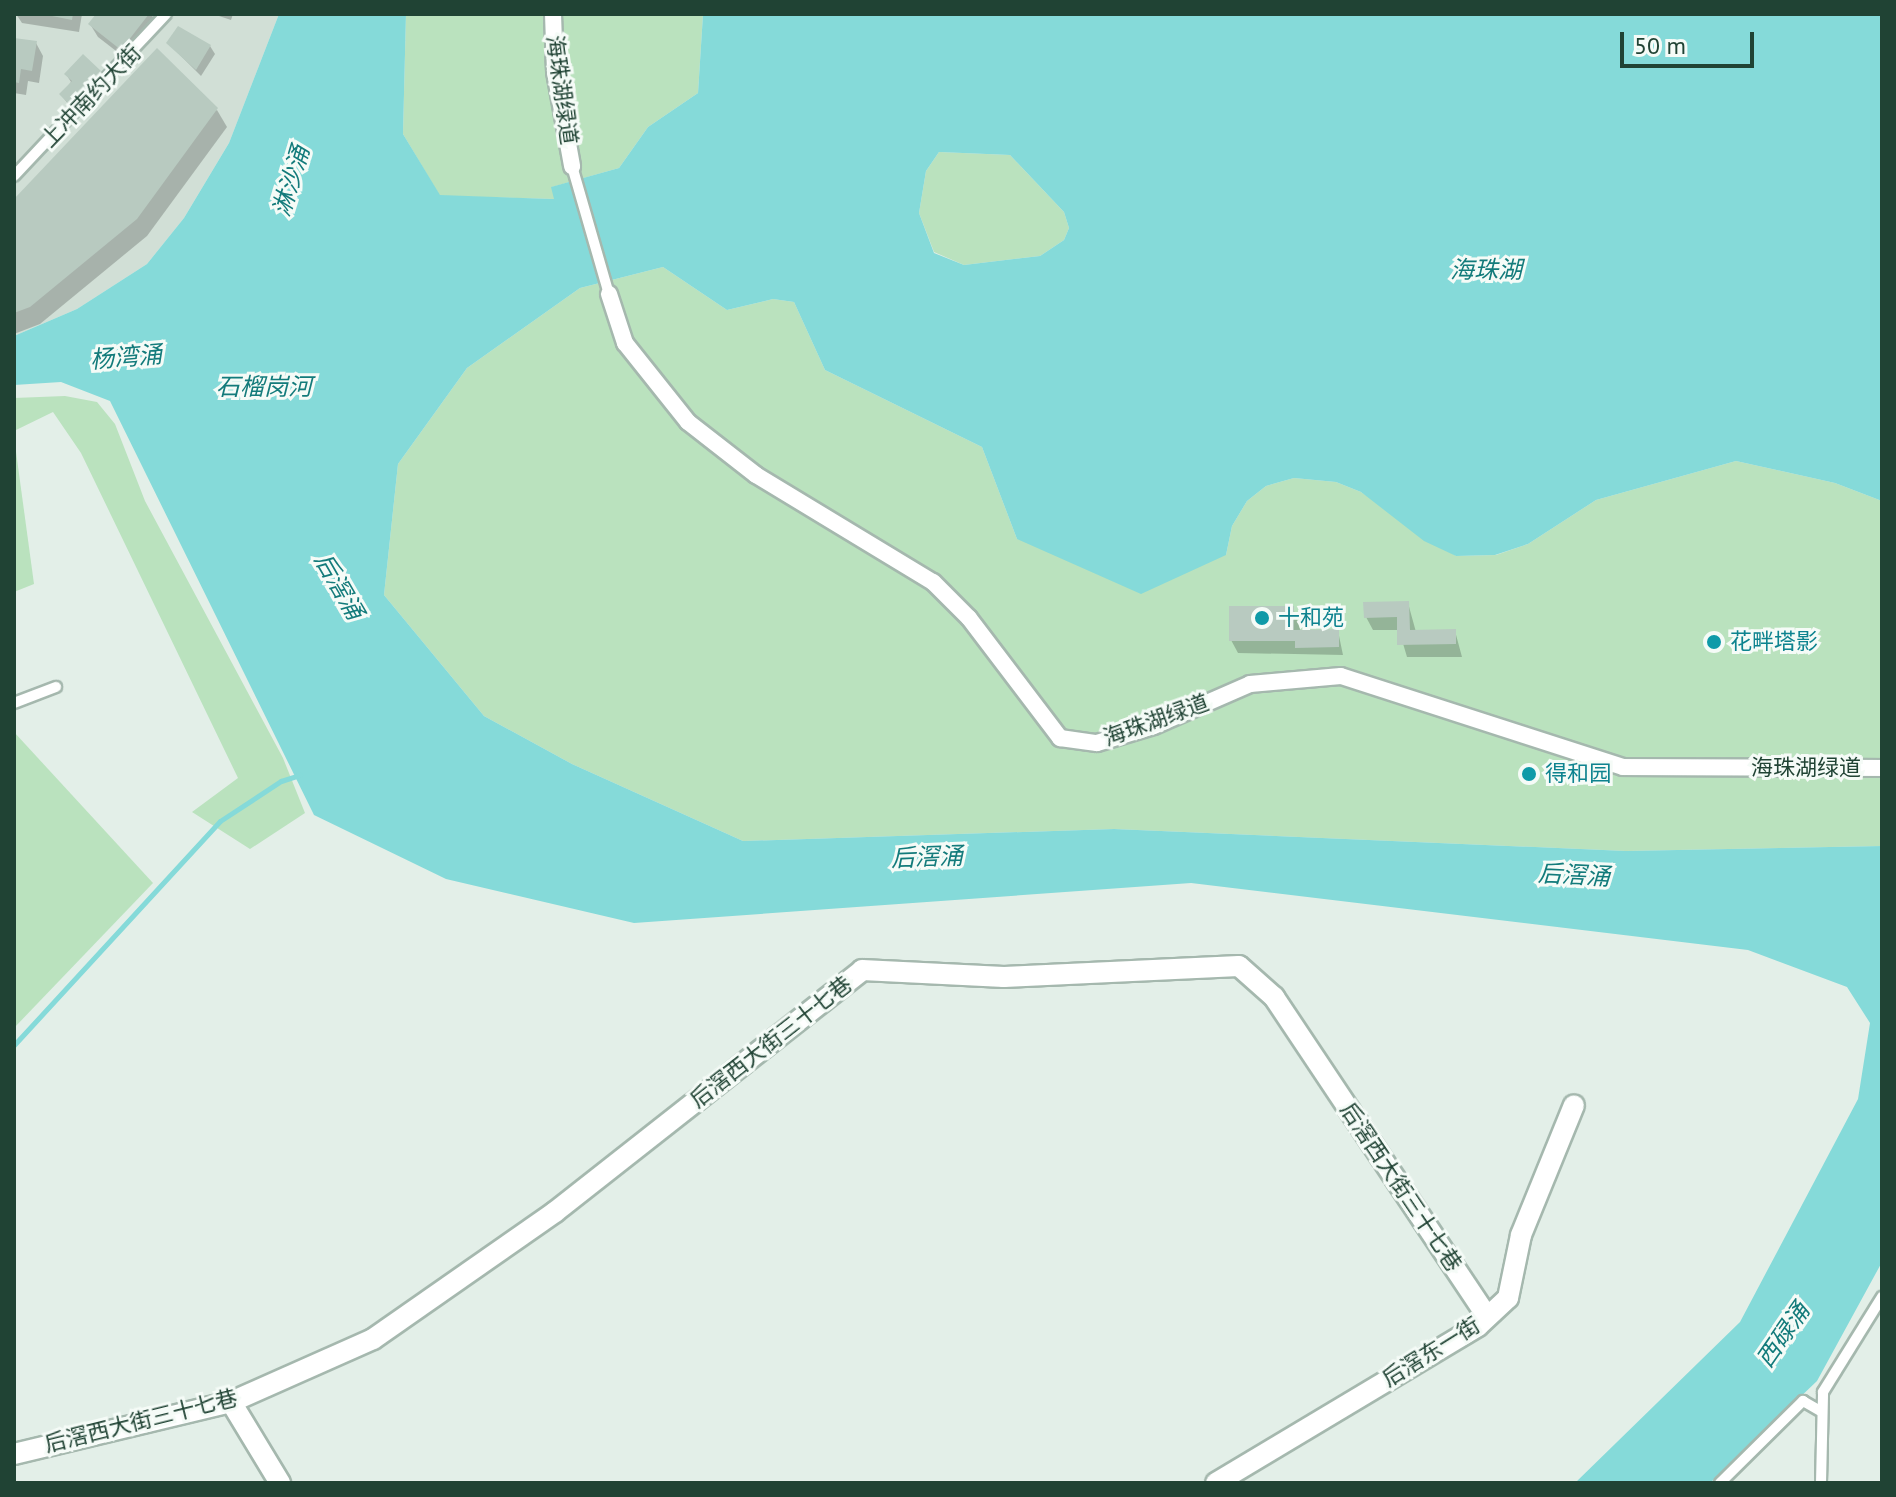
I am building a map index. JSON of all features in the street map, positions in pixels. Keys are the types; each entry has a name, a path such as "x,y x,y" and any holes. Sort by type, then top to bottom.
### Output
{"street":[{"name":"海珠湖绿道","path":"553,14 555,72 572,166"},
{"name":"海珠湖绿道","path":"609,294 625,343 688,422 756,475 933,582 969,618 1060,738 1097,743 1154,726 1250,684 1341,676 1623,767 1882,768"},
{"name":"后滘西大街三十七巷","path":"14,1454 231,1402 373,1339 555,1212 862,970 1004,977 1239,966 1274,997 1487,1316"},
{"name":"后滘东一街","path":"1216,1483 1487,1316 1508,1298 1521,1235 1574,1105"},
{"path":"231,1402 280,1483"}],"lane":[{"name":"上冲南约大街","path":"14,176 166,14"},
{"path":"572,166 609,294"},
{"path":"14,703 56,687"},
{"path":"1821,1483 1823,1392 1882,1297"},
{"path":"1720,1483 1803,1401 1822,1412"}],"shaded area":[{"path":"14,14 279,14 229,143 184,218 147,264 77,309 14,336"}],"green space":[{"path":"406,14 703,14 698,93 648,127 619,168 552,187 555,199 440,196 403,134"},
{"path":"939,152 1010,155 1064,212 1069,228 1064,240 1040,256 964,265 934,252 919,213 926,171"},
{"path":"663,267 727,310 773,299 794,302 825,370 982,447 1017,539 1226,555 1232,526 1247,501 1266,486 1294,478 1336,482 1361,492 1456,556 1496,555 1528,544 1596,500 1736,461 1835,483 1882,501 1882,846 1626,851 1114,829 743,841 572,764 484,716 384,595 398,464 467,368 580,288"},
{"path":"65,396 97,402 115,424 145,501 283,758 305,813 250,849 192,812 238,778 81,453 53,412 14,431 14,398"},
{"path":"14,437 34,584 14,592"},
{"path":"14,732 153,883 14,1028"}],"water":[{"name":"海珠湖","path":"279,14 406,14 403,134 440,195 554,199 551,187 619,168 648,127 698,93 703,14 1882,14 1882,501 1835,483 1736,461 1596,500 1528,544 1495,555 1456,556 1424,541 1361,492 1336,482 1294,478 1266,486 1247,501 1232,526 1226,555 1141,594 1017,539 982,447 825,370 794,302 773,299 727,310 663,267 580,288 467,368 398,464 384,595 484,716 572,764 743,841 1114,829 1626,851 1882,846 1882,1262 1817,1381 1710,1483 1575,1483 1740,1322 1858,1099 1870,1023 1847,987 1748,950 1191,883 634,923 446,879 314,815 110,401 61,382 14,385 14,336 77,309 147,264 184,218 229,143","holes":["939,152 1010,155 1064,212 1069,228 1064,240 1040,256 964,265 934,253 919,213 926,171"]}],"building":[{"path":"42,14 73,14 72,20"},
{"path":"96,14 149,14 121,50 88,24"},
{"path":"178,26 211,45 196,70 166,43"},
{"path":"14,38 37,41 32,71 21,69 19,83 14,82"},
{"path":"157,48 218,108 137,219 30,307 14,313 14,199"},
{"path":"83,54 101,71 69,104 59,94 72,81 64,74"},
{"path":"1409,601 1410,630 1456,629 1456,644 1397,645 1397,617 1364,618 1363,602"},
{"name":"十和苑","path":"1229,606 1294,606 1294,630 1339,629 1339,647 1295,648 1295,641 1229,641"}],"waterway":[{"path":"14,1045 220,821 281,781 300,775"}],"place":[{"name":"十和苑","path":"1262,618"},
{"name":"花畔塔影","path":"1714,642"},
{"name":"得和园","path":"1529,774"}],"water label":[{"name":"淋沙涌","path":"291,181"},
{"name":"杨湾涌","path":"126,357"},
{"name":"石榴岗河","path":"264,387"},
{"name":"后滘涌","path":"339,586"},
{"name":"后滘涌","path":"927,857"},
{"name":"后滘涌","path":"1574,875"},
{"name":"西碌涌","path":"1783,1335"}]}
